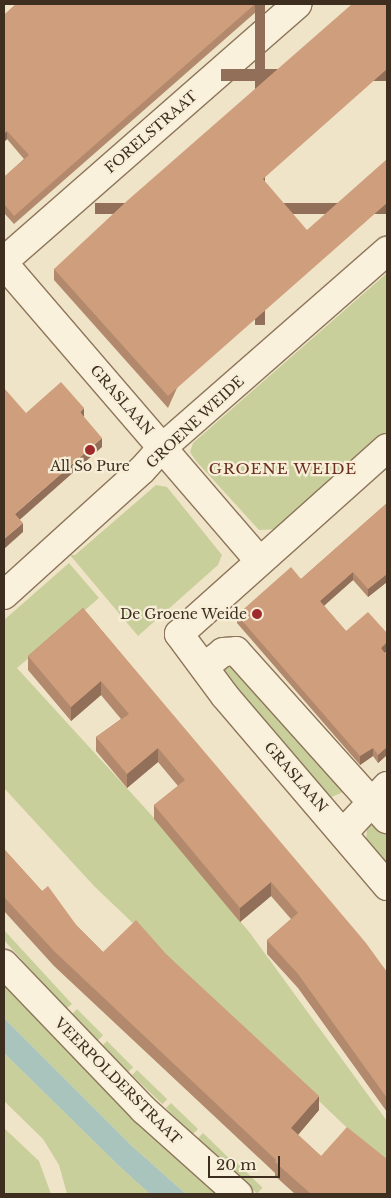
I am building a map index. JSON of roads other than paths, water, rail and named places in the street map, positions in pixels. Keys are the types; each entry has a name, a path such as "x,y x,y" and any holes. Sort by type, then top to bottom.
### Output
{"street":[{"name":"FORELSTRAAT","path":"4,263 298,4"},
{"name":"GROENE WEIDE","path":"4,595 142,470 163,447 387,251"},
{"name":"GRASLAAN","path":"4,263 259,560 179,634 225,696 344,832 387,886"},
{"path":"259,560 387,448"},
{"path":"204,667 223,652 236,651 382,802 344,832"},
{"name":"VEERPOLDERSTRAAT","path":"4,964 144,1110 238,1194"}],"water":[{"path":"4,1018 133,1147 186,1194 150,1194 119,1166 4,1053"}],"place":[{"name":"All So Pure","path":"90,450"},
{"name":"De Groene Weide","path":"257,614"}],"district":[{"name":"GROENE WEIDE","path":"283,469"}]}
